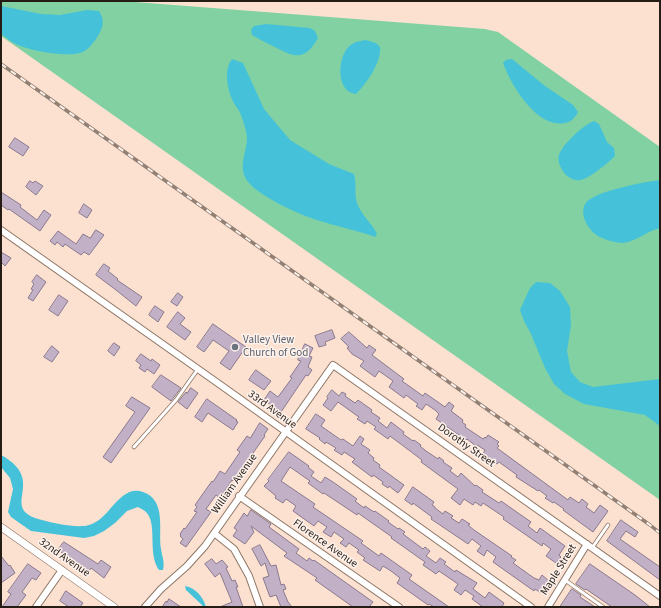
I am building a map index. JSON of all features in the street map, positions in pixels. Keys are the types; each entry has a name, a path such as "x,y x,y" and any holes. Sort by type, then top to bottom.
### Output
{"street":[{"name":"33rd Avenue","path":"1,230 531,607"},
{"name":"William Avenue","path":"145,607 161,589 187,566 205,546 333,365"},
{"name":"Dorothy Street","path":"333,365 660,596"},
{"name":"Florence Avenue","path":"239,496 399,607"},
{"name":"32nd Avenue","path":"1,527 114,607"},
{"path":"214,533 234,549 249,576 260,607"},
{"name":"Maple Street","path":"548,607 565,580 590,546"},
{"path":"36,607 62,570"}],"lane":[{"path":"134,447 176,400 198,369"},
{"path":"590,546 608,525"},
{"path":"565,580 603,607"}],"green space":[{"path":"1,1 122,1 485,29 498,32 660,147 660,500 1,36"}],"water":[{"path":"1,6 41,14 60,15 87,10 99,11 103,19 103,25 95,40 83,52 74,54 57,54 38,51 22,47 1,34"},
{"path":"266,24 310,28 315,31 318,38 314,45 305,53 300,55 290,54 252,35 251,30 254,26"},
{"path":"366,40 376,43 380,47 380,53 376,66 364,85 356,94 349,92 344,86 341,79 341,62 348,47 355,42"},
{"path":"232,59 243,63 264,109 290,140 329,164 354,174 357,203 377,234 375,237 312,218 278,204 249,184 243,172 247,143 244,123 232,99 227,78 229,63"},
{"path":"512,59 545,86 573,105 578,112 571,121 565,123 555,123 545,119 526,104 512,82 503,63 506,60"},
{"path":"594,121 599,124 607,142 614,148 615,156 588,177 580,180 574,180 563,171 559,163 559,155 574,135 584,126"},
{"path":"660,180 660,228 623,243 612,241 596,235 586,223 583,208 590,199 608,191"},
{"path":"536,282 550,283 560,291 570,307 571,325 567,351 571,372 580,382 593,387 660,379 660,426 645,415 584,404 565,394 554,384 545,368 520,310 530,288"},
{"path":"1,455 13,463 21,473 23,482 22,507 24,511 28,515 40,520 70,526 89,525 95,523 121,497 132,491 143,492 151,496 156,502 160,517 160,542 164,564 163,570 159,570 155,563 150,517 145,511 138,507 127,511 104,531 94,536 84,538 31,531 11,517 8,512 13,489 10,478 1,467"},
{"path":"185,586 189,587 198,594 206,607 203,607 186,590"}],"building":[{"path":"15,138 29,147 23,156 9,147"},
{"path":"30,181 33,183 35,181 43,186 36,195 26,187"},
{"path":"1,192 21,205 20,207 37,220 44,210 51,215 40,231 1,205"},
{"path":"84,204 92,210 87,218 79,213"},
{"path":"96,230 104,235 89,255 84,252 81,255 65,244 63,247 57,242 55,245 50,241 58,231 76,244 83,234 90,238"},
{"path":"1,252 11,258 5,266 1,262"},
{"path":"104,264 110,268 108,271 118,279 117,280 142,297 136,306 96,275"},
{"path":"37,275 46,282 33,301 28,298 33,290 31,289 34,284 32,282"},
{"path":"178,293 183,297 177,306 171,302"},
{"path":"59,295 68,301 58,316 49,310"},
{"path":"155,306 164,312 158,322 149,315"},
{"path":"178,312 185,318 180,324 191,332 185,340 167,327"},
{"name":"Valley View Church of God","path":"213,324 246,347 230,370 220,363 229,351 213,340 204,352 197,347"},
{"path":"332,330 335,338 325,342 326,345 319,347 315,336"},
{"path":"349,332 367,348 369,345 376,350 372,355 404,379 402,381 423,396 425,393 445,407 449,402 454,406 451,411 463,420 462,422 466,425 465,427 483,439 488,435 499,442 497,444 499,446 497,448 568,500 570,497 579,503 582,499 588,504 586,507 594,513 600,505 608,511 593,532 563,510 564,509 545,498 547,496 539,490 538,491 516,477 517,475 499,462 497,464 483,454 485,450 477,445 476,446 467,439 466,440 436,419 439,414 435,410 426,404 422,410 416,406 418,404 406,395 404,398 389,387 393,381 379,371 375,377 360,366 364,361 352,354 347,348 349,347 341,339"},
{"path":"114,343 120,347 114,356 108,351"},
{"path":"305,344 313,348 309,356 312,357 308,367 312,370 308,376 306,375 281,412 264,400 270,391 278,397 292,378 290,377 301,361 298,360"},
{"path":"52,346 59,352 52,362 44,357"},
{"path":"141,354 160,365 154,374 147,369 145,372 139,368 141,365 136,361"},
{"path":"256,370 271,381 264,390 249,380"},
{"path":"161,375 181,388 171,401 152,387"},
{"path":"191,388 198,393 187,409 178,402"},
{"path":"332,390 339,396 342,392 346,394 345,396 355,403 358,400 372,410 371,412 380,418 378,421 387,428 391,422 404,432 403,434 421,445 420,446 426,451 444,461 443,462 452,468 450,471 458,477 461,473 475,486 476,485 483,490 482,492 499,503 501,501 531,522 528,526 537,533 540,528 565,546 559,555 561,557 556,563 546,556 551,549 543,543 542,546 483,503 481,506 475,502 473,505 464,499 460,505 451,498 458,489 421,462 422,460 390,436 388,439 374,429 376,427 367,421 365,424 357,419 359,417 338,402 331,411 323,405"},
{"path":"132,397 150,408 111,463 103,457 135,412 126,406"},
{"path":"207,399 237,420 236,421 238,422 233,430 208,413 202,422 195,417"},
{"path":"316,414 325,420 321,426 341,440 343,439 353,446 360,436 364,439 361,444 370,450 368,453 374,458 373,460 380,465 379,467 404,485 398,493 389,486 388,488 382,484 383,482 373,475 372,477 352,462 355,459 344,452 342,455 334,450 336,448 326,442 325,444 319,439 320,438 306,429"},
{"path":"260,423 268,429 264,435 265,436 220,498 216,495 206,509 211,512 186,547 180,543 183,539 180,534 197,512 194,511 197,507 195,505 220,471 225,474 240,452 237,450 247,436 250,438"},
{"path":"289,452 309,466 308,467 314,472 311,476 321,483 325,477 333,482 357,499 355,501 364,508 365,506 374,512 375,511 398,529 399,528 405,532 403,534 423,549 425,547 430,551 426,556 436,563 440,558 446,562 444,564 455,572 456,570 477,583 473,589 485,598 489,592 504,603 502,607 483,607 472,599 474,596 465,590 461,595 454,590 458,584 439,571 436,574 423,565 425,562 391,538 392,537 358,513 357,515 324,493 323,494 308,483 310,481 290,467 281,481 315,504 313,507 363,541 361,543 379,556 381,553 412,575 409,579 449,607 434,607 429,604 428,605 397,583 400,578 391,571 383,566 380,571 363,560 365,558 357,552 359,550 349,543 346,547 340,543 344,539 334,532 331,537 323,532 327,527 318,521 314,526 293,511 296,506 286,499 283,503 275,498 276,496 264,486"},
{"path":"413,487 434,502 432,505 443,514 445,511 453,516 451,518 459,523 462,519 470,524 468,525 474,530 512,556 511,557 516,560 513,563 534,578 539,580 542,575 549,581 541,593 535,589 534,591 493,562 496,557 487,550 484,556 477,551 481,546 472,539 468,544 431,519 432,517 413,503 412,505 405,500"},
{"path":"251,510 271,524 269,527 299,549 296,553 307,561 309,558 313,561 314,560 373,602 369,607 353,607 315,580 317,578 284,556 287,553 251,526 254,532 245,544 233,536 237,530 234,528 244,513 247,516"},
{"path":"621,520 638,532 635,537 626,531 620,539 660,567 660,580 607,541"},
{"path":"64,542 98,564 101,560 111,567 104,578 91,568 89,571 58,550"},
{"path":"260,545 271,566 276,565 281,585 284,584 286,589 283,590 292,607 281,607 276,595 270,597 263,578 269,576 265,563 261,566 252,549"},
{"path":"1,556 9,566 10,565 15,573 1,583"},
{"path":"212,559 216,564 222,560 228,567 226,568 232,581 235,580 238,587 236,587 243,607 220,607 232,602 220,573 215,577 205,564"},
{"path":"28,564 41,573 36,580 32,578 22,592 26,595 17,607 2,607 11,594 8,592"},
{"path":"590,564 650,607 612,607 576,584"},
{"path":"572,589 581,595 580,597 595,607 560,607"},
{"path":"66,591 83,603 80,607 69,607 60,601"},
{"path":"169,599 181,607 162,607"}],"railway":[{"path":"1,64 660,533"}],"place":[{"name":"Valley View Church of God","path":"235,347"}]}
